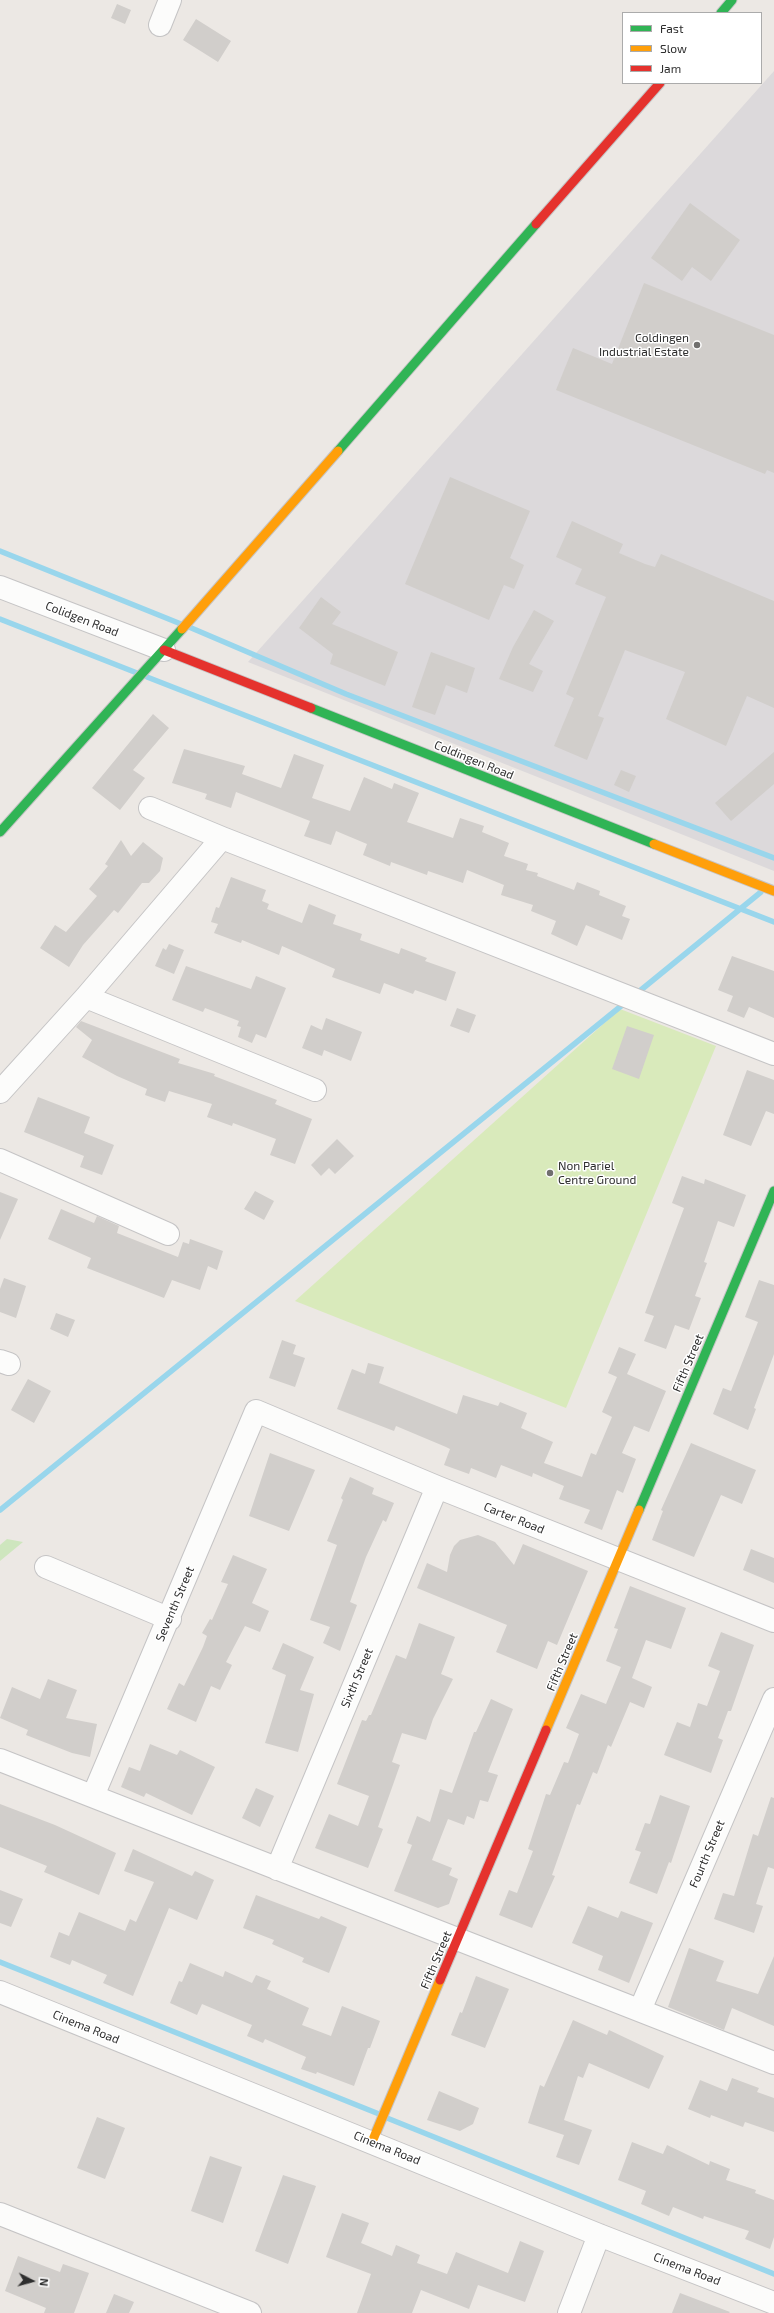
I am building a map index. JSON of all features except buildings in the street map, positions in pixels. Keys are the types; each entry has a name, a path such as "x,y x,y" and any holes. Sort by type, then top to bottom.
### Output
{"street":[{"path":"160,25 170,0"},
{"path":"722,12 732,0"},
{"path":"0,832 164,650 659,84"},
{"name":"Colidgen Road","path":"0,587 164,650"},
{"name":"Coldingen Road","path":"164,650 774,891"},
{"path":"150,808 222,838 774,1054"},
{"path":"0,1092 86,997 222,838"},
{"path":"86,997 315,1090"},
{"path":"0,1160 168,1234"},
{"name":"Fifth Street","path":"372,2142 774,1191"},
{"name":"Carter Road","path":"256,1411 437,1487 774,1621"},
{"name":"Seventh Street","path":"93,1796 170,1619 256,1411"},
{"name":"Sixth Street","path":"277,1869 437,1487"},
{"path":"46,1567 170,1619"},
{"name":"Fourth Street","path":"640,2010 774,1699"},
{"path":"0,1760 640,2010 774,2064"},
{"name":"Cinema Road","path":"0,1992 599,2235 774,2303"},
{"path":"0,2214 250,2313"},
{"path":"569,2313 599,2235"}],"shaded area":[{"path":"774,71 774,871 248,662"}],"green space":[{"name":"Non Pariel Centre Ground","path":"620,1009 716,1046 566,1408 295,1301"},
{"path":"7,1539 23,1542 0,1561 0,1545"}],"waterway":[{"path":"0,551 181,624"},
{"path":"0,619 137,673"},
{"path":"189,627 346,694 774,858"},
{"path":"147,677 774,922"},
{"path":"636,994 761,892"},
{"path":"0,1510 626,1002"},
{"path":"0,1962 379,2114"},
{"path":"387,2118 774,2274"}],"traffic: fast":[{"path":"722,12 732,0"},
{"path":"338,451 536,224"},
{"path":"0,832 182,629"},
{"path":"311,708 654,844"},
{"path":"639,1510 774,1191"}],"traffic: slow":[{"path":"182,629 338,451"},
{"path":"654,844 774,891"},
{"path":"546,1730 639,1510"},
{"path":"372,2142 440,1980"}],"traffic: jam":[{"path":"536,224 659,84"},
{"path":"164,650 311,708"},
{"path":"440,1980 546,1730"}],"place":[{"name":"Coldingen Industrial Estate","path":"697,345"},
{"name":"Non Pariel Centre Ground","path":"550,1173"}]}
